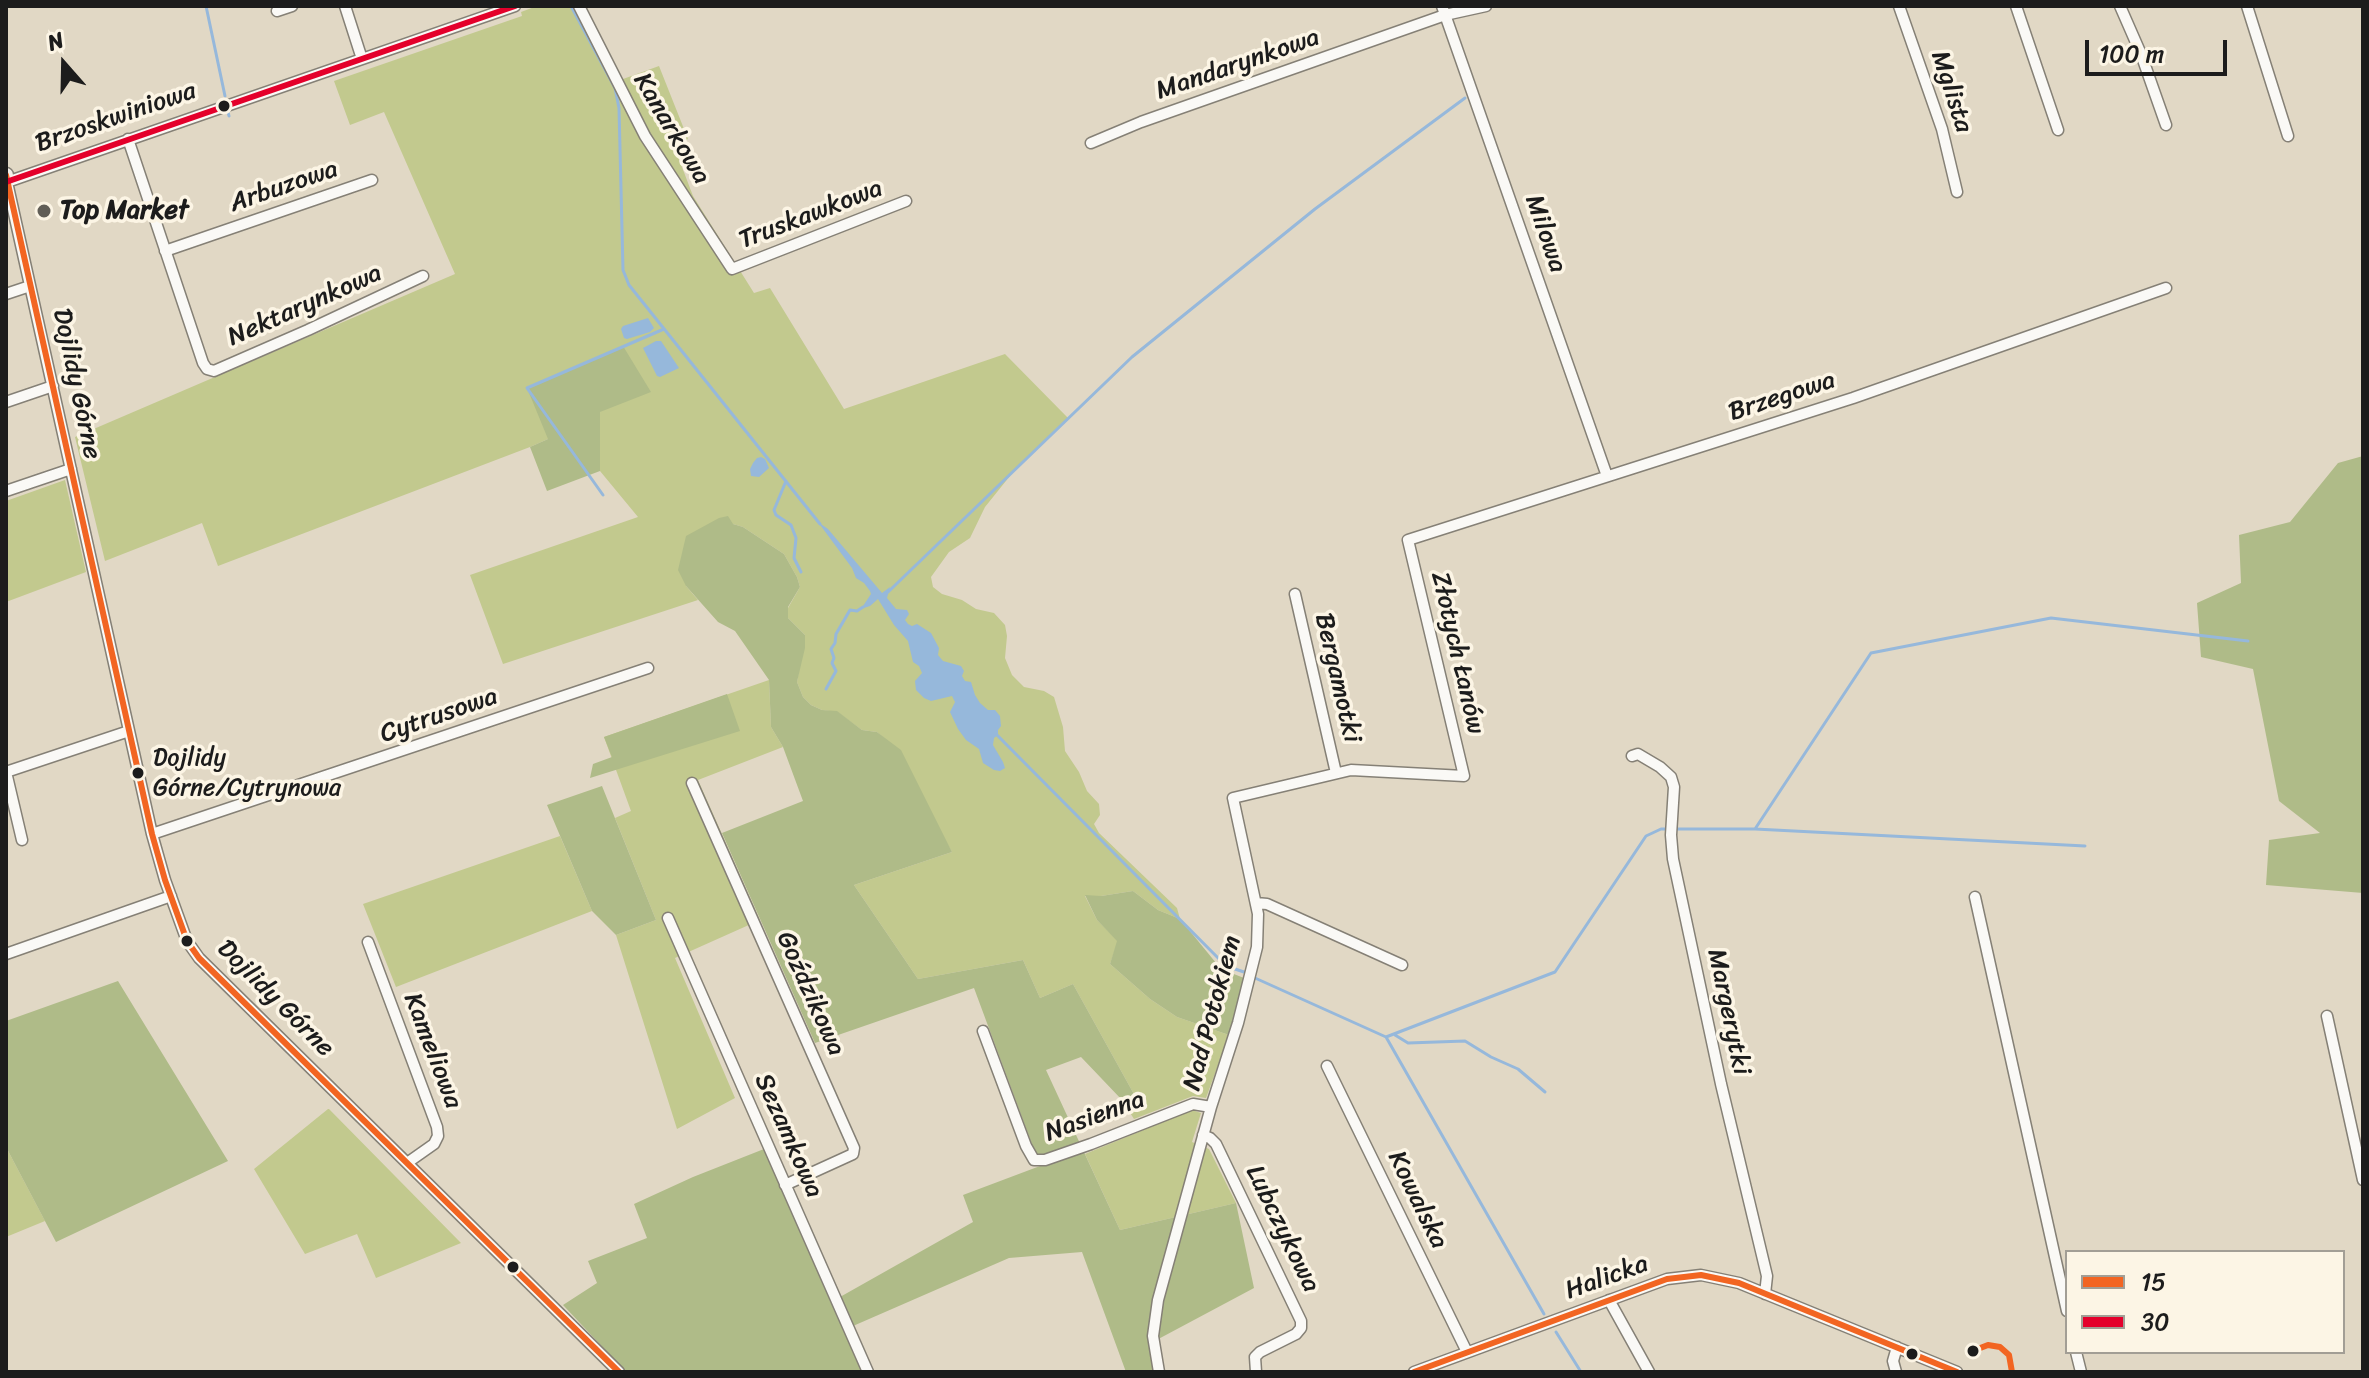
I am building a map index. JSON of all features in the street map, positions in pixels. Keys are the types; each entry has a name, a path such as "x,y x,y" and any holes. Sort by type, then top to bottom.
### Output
{"street":[{"path":"277,11 292,6"},
{"path":"345,6 362,59"},
{"name":"Brzoskwiniowa","path":"6,180 515,6"},
{"name":"Kanarkowa","path":"579,6 645,136 732,269"},
{"name":"Mandarynkowa","path":"1091,143 1444,10 1486,6"},
{"name":"Mglista","path":"1899,6 1942,129 1957,192"},
{"path":"2016,6 2058,130"},
{"path":"2120,6 2166,125"},
{"path":"2247,6 2288,136"},
{"name":"Milowa","path":"1444,10 1607,476"},
{"name":"Nektarynkowa","path":"128,139 207,369 214,371 423,276"},
{"name":"Dojlidy Górne","path":"6,180 152,834 187,941 199,958 619,1372"},
{"name":"Arbuzowa","path":"165,251 372,180"},
{"name":"Truskawkowa","path":"732,269 906,201"},
{"path":"6,294 30,286"},
{"name":"Brzegowa","path":"1408,540 1853,398 2166,288"},
{"path":"6,402 53,386"},
{"path":"6,491 71,469"},
{"name":"Złotych Łanów","path":"1408,540 1464,776"},
{"name":"Bergamotki","path":"1295,594 1336,773"},
{"name":"Cytrusowa","path":"152,834 648,668"},
{"path":"22,840 6,772 129,731"},
{"name":"Margerytki","path":"1635,755 1660,767 1671,777 1674,787 1673,859 1721,1084 1767,1276 1765,1294"},
{"name":"Nad Potokiem","path":"1159,1372 1153,1336 1158,1300 1257,947 1256,903 1233,798 1351,770 1464,776"},
{"name":"Goździkowa","path":"692,783 854,1148 853,1154 785,1185"},
{"path":"6,954 171,896"},
{"path":"1975,897 2065,1302"},
{"path":"1256,903 1267,904 1402,965"},
{"name":"Sezamkowa","path":"668,918 868,1372"},
{"name":"Kameliowa","path":"368,942 437,1127 438,1136 434,1144 407,1163"},
{"path":"2327,1016 2363,1180"},
{"name":"Nasienna","path":"983,1031 1034,1160 1045,1160 1091,1144 1193,1104 1211,1107"},
{"name":"Kowalska","path":"1327,1066 1467,1352"},
{"name":"Lubczykowa","path":"1203,1135 1216,1144 1301,1321 1301,1328 1296,1334 1255,1357 1256,1372"},
{"name":"Halicka","path":"1414,1372 1667,1279 1701,1275 1731,1280 1957,1372"},
{"path":"1609,1300 1649,1372"},
{"path":"1896,1372 1893,1361 1902,1349"}],"green space":[{"path":"537,6 571,6 612,83 659,66 688,139 674,146 693,196 754,293 770,288 844,409 1005,354 1068,418 1014,471 985,507 970,538 949,552 931,577 933,587 976,609 994,613 1005,625 1005,658 1012,675 1024,687 1044,691 1054,697 1063,727 1065,751 1087,791 1099,804 1100,815 1094,824 1099,833 1177,908 1180,919 1158,910 1133,891 1085,896 1097,920 1118,941 1110,964 1150,999 1177,1017 1229,1035 1206,1098 1193,1096 1134,1119 1122,1100 1135,1096 1073,984 1040,998 1023,960 918,979 854,885 952,852 886,740 877,732 862,730 837,712 811,705 803,697 797,682 805,635 788,618 788,608 800,587 797,577 784,554 743,527 733,524 686,586 698,600 503,664 470,575 638,517 600,471 600,412 623,347 548,439 530,447 218,566 202,523 105,561 75,437 455,274 384,112 350,125 334,81 522,16 521,12"},
{"path":"623,346 651,392 600,412 600,471 547,491 530,447 548,439 527,388"},
{"path":"2363,456 2363,893 2266,885 2269,840 2320,833 2279,801 2253,669 2201,657 2197,603 2241,583 2239,535 2290,522 2338,463"},
{"path":"65,480 86,572 6,602 6,501"},
{"path":"728,516 733,524 743,527 784,554 797,577 800,587 788,607 788,618 805,635 797,682 803,697 822,710 837,711 862,730 877,732 901,750 952,852 854,885 918,979 1023,960 1040,998 1073,984 1135,1096 1122,1100 1081,1057 1046,1070 1120,1230 1236,1203 1254,1288 1149,1344 1155,1372 1126,1372 1082,1252 1009,1258 853,1326 840,1297 973,1222 963,1195 1040,1166 974,988 815,1043 722,833 803,801 783,747 771,727 769,680 735,631 718,622 686,586 678,570 686,536"},
{"path":"769,680 771,727 783,747 698,780 760,920 675,958 735,1098 677,1129 616,935 656,920 615,818 631,811 604,737"},
{"path":"727,694 740,731 590,778 593,764 612,757 604,737"},
{"path":"602,786 656,920 616,935 592,911 547,805"},
{"path":"560,836 592,911 396,987 363,904"},
{"path":"1133,891 1158,910 1180,919 1221,969 1244,978 1229,1035 1177,1017 1150,999 1110,964 1117,941 1097,920 1085,895"},
{"path":"118,981 228,1161 56,1242 6,1147 6,1021"},
{"path":"328,1109 461,1243 376,1278 357,1234 305,1254 254,1169"},
{"path":"1192,1110 1201,1113 1192,1142 1209,1149 1236,1203 1120,1230 1085,1154"},
{"path":"6,1147 45,1221 6,1237"},
{"path":"764,1149 862,1372 626,1372 563,1305 597,1283 588,1261 647,1238 634,1204"}],"water":[{"path":"648,318 654,328 650,332 624,338 623,326"},
{"path":"661,341 679,368 660,377 643,348"},
{"path":"761,457 769,468 759,477 751,476 753,463"},
{"path":"818,522 828,529 882,593 890,587 887,598 896,609 907,610 909,614 905,620 908,624 917,624 931,633 939,648 938,655 943,661 961,666 964,671 962,676 965,681 971,682 980,703 1000,716 1001,726 993,745 1005,768 994,770 983,763 979,749 966,740 950,712 955,702 952,696 931,701 916,690 915,681 922,673 913,662 908,641 878,599 861,609 870,591 856,578"}],"waterway":[{"path":"206,6 225,96"},
{"path":"571,6 615,88 619,108 623,270 629,285 820,524"},
{"path":"888,592 1132,357 1315,209 1465,98"},
{"path":"228,112 229,116"},
{"path":"603,495 527,388 664,329"},
{"path":"786,481 774,510 776,515 791,525 796,538 794,558 801,572"},
{"path":"826,689 836,671 831,649 836,634 850,610 857,611 863,607"},
{"path":"1755,829 1871,653 2051,618 2248,641"},
{"path":"997,735 1226,966 1244,972"},
{"path":"1386,1037 1555,972 1646,836 1661,829 1755,829 2085,846"},
{"path":"1255,978 1386,1037 1544,1314"},
{"path":"1395,1035 1408,1043 1465,1041 1518,1069 1545,1092"},
{"path":"1556,1332 1581,1372"}],"transit line":[{"name":"30","path":"6,182 515,6"},
{"name":"15","path":"6,175 152,834 187,941 199,958 619,1372"},
{"name":"15","path":"1414,1372 1667,1279 1701,1275 1739,1283 1957,1372"},
{"name":"15","path":"1970,1352 1988,1345 2000,1347 2009,1355 2012,1372"}],"place":[{"name":"Top Market","path":"44,211"},
{"name":"Dojlidy Górne/Cytrynowa","path":"138,773"}]}
